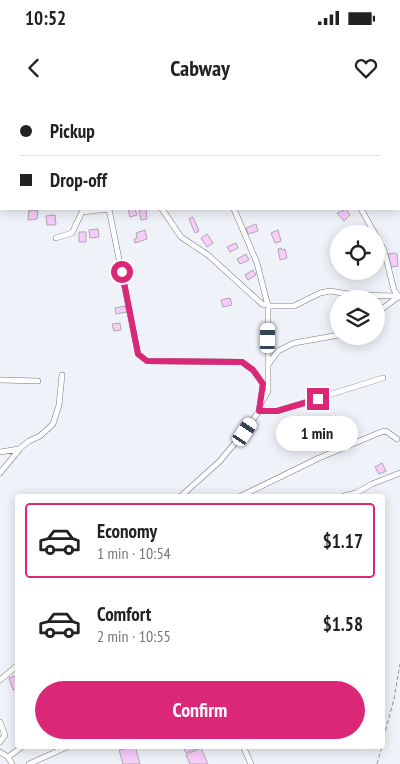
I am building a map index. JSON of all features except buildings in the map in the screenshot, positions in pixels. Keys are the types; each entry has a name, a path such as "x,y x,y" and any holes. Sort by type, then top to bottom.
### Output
{"street":[{"path":"56,238 72,233 82,212 100,210"},
{"path":"109,210 138,354 147,361 242,362 253,370 263,384 259,408"},
{"path":"163,210 181,237 208,254 262,304 289,307 299,305 320,293 330,291 355,295 398,297"},
{"path":"183,494 219,462 259,408 268,391 268,306 257,263 234,210"},
{"path":"362,210 370,225"},
{"path":"385,253 398,297"},
{"path":"385,307 398,297"},
{"path":"268,366 278,351 294,343 330,336"},
{"path":"0,473 19,449 29,441 40,436 53,424 59,405 62,375"},
{"path":"259,408 277,411 383,378"},
{"path":"0,380 38,381"},
{"path":"245,494 319,458 386,430 397,439"},
{"path":"0,452 19,449"},
{"path":"356,494 372,484 400,473"},
{"path":"0,680 15,668"},
{"path":"0,722 5,735 0,742"},
{"path":"8,757 19,749"},
{"path":"29,764 62,749"},
{"path":"245,749 251,764"},
{"path":"0,752 8,757 12,764"}],"path":[{"path":"385,732 394,699 400,664"},
{"path":"377,764 381,749"}],"route":[{"path":"122,272 138,354 147,361 242,362 253,370 263,384 259,411 277,411 318,399"}]}
